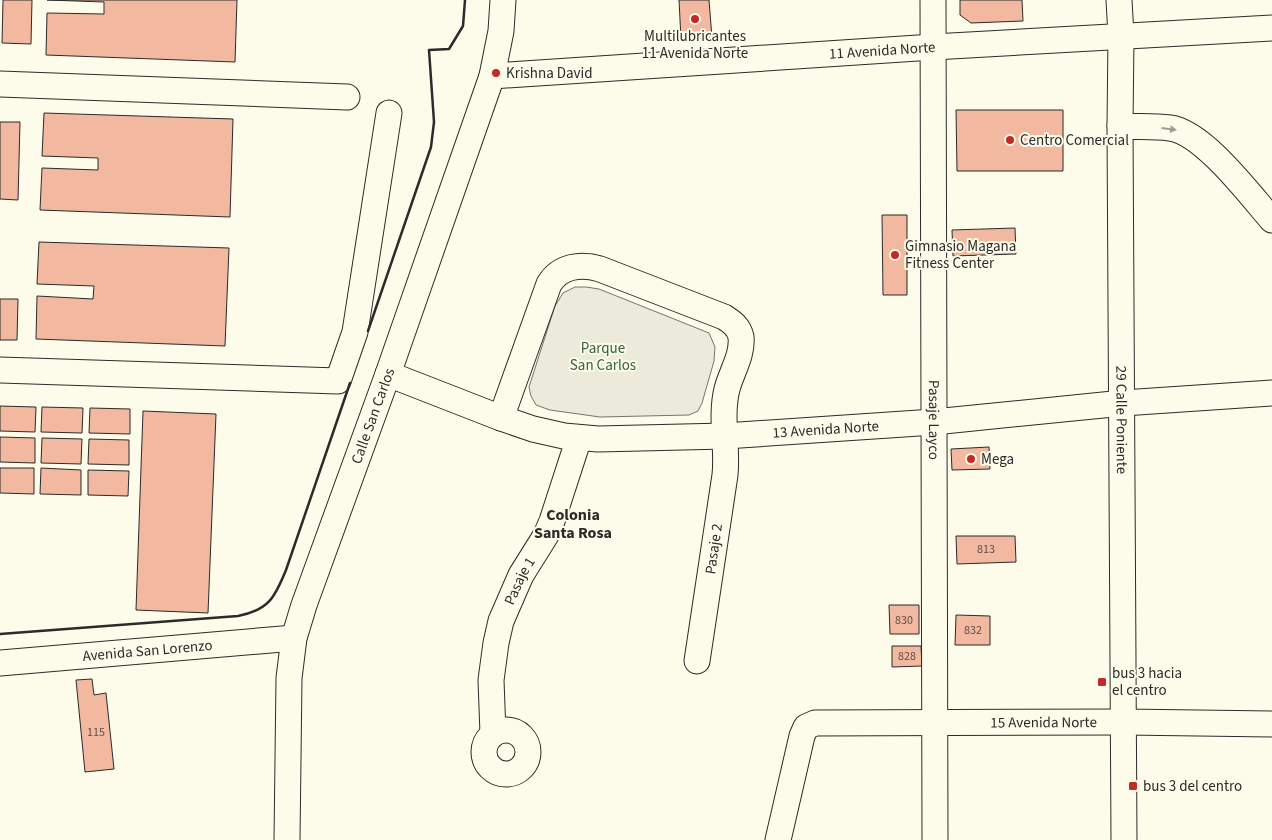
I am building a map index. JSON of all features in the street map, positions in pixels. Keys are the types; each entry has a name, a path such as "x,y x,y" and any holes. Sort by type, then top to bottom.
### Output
{"street":[{"name":"Calle San Carlos","path":"287,840 288,706 294,638 304,604 388,374 492,76 501,31 503,0"},
{"name":"Pasaje Layco","path":"933,0 935,840"},
{"name":"29 Calle Poniente","path":"1119,0 1121,36 1124,840"},
{"name":"11 Avenida Norte","path":"492,76 933,46 1272,28"},
{"path":"0,84 347,97"},
{"path":"0,370 338,381 356,332 389,113"},
{"path":"1120,126 1171,128 1193,138 1214,154 1272,220"},
{"name":"Pasaje 2","path":"501,418 548,284 560,271 572,267 587,266 600,269 724,317 736,326 740,333 741,347 725,400 725,475 697,661"},
{"name":"13 Avenida Norte","path":"388,374 501,418 550,433 579,438 638,439 725,436 934,422 1123,403 1272,393"},
{"name":"Pasaje 1","path":"493,734 491,680 501,621 521,575 546,535 552,521 579,438"},
{"name":"Avenida San Lorenzo","path":"0,664 294,638"},
{"name":"15 Avenida Norte","path":"778,840 802,736 806,727 815,723 1124,722 1272,724"}],"green space":[{"name":"Parque San Carlos","path":"575,287 599,289 709,333 715,347 714,361 698,411 689,415 600,417 550,410 536,405 529,387 555,306 563,293"}],"building":[{"path":"3,0 32,0 31,44 2,43"},
{"path":"47,0 237,0 235,62 46,55 47,13 104,14 104,2"},
{"name":"Multilubricantes 11 Avenida Norte","path":"679,0 709,0 712,38 681,39"},
{"path":"960,0 1022,0 1023,21 971,23 960,15"},
{"name":"Centro Comercial","path":"956,110 1063,110 1063,171 957,171"},
{"path":"44,113 233,119 230,217 40,210 42,168 98,170 98,158 42,156"},
{"path":"0,122 20,122 18,200 0,199"},
{"name":"Gimnasio Magana Fitness Center","path":"882,215 907,215 907,295 883,295"},
{"path":"1015,228 1016,254 953,256 952,230"},
{"path":"39,242 229,248 225,346 36,339 37,296 93,299 94,286 37,284"},
{"path":"0,299 18,299 17,340 0,340"},
{"path":"0,406 36,407 35,432 0,431"},
{"path":"42,407 83,408 82,433 41,432"},
{"path":"90,408 130,409 130,434 89,433"},
{"path":"143,411 216,414 208,613 136,610"},
{"path":"0,437 35,438 35,463 0,462"},
{"path":"42,438 82,439 81,464 41,463"},
{"path":"89,439 129,440 129,465 88,464"},
{"name":"Mega","path":"989,447 990,469 952,470 951,449"},
{"path":"0,468 34,468 34,494 0,493"},
{"path":"41,468 81,470 81,495 40,494"},
{"path":"88,470 129,471 128,496 88,495"},
{"path":"956,536 1015,536 1016,562 957,564"},
{"path":"889,605 919,605 919,634 890,634"},
{"path":"956,615 990,616 990,645 955,645"},
{"path":"892,646 921,646 922,666 892,667"},
{"path":"92,679 94,695 106,693 114,769 85,772 76,680"}],"wall":[{"path":"368,331 431,147 434,122 429,50 449,49 463,26 465,0"},
{"path":"0,634 238,616 264,606 274,595 286,570 350,383"}],"place":[{"name":"Multilubricantes 11 Avenida Norte","path":"695,19"},
{"name":"Krishna David","path":"496,73"},
{"name":"Centro Comercial","path":"1010,140"},
{"name":"Gimnasio Magana Fitness Center","path":"895,255"},
{"name":"Mega","path":"971,459"},
{"name":"bus 3 hacia el centro","path":"1102,682"},
{"name":"bus 3 del centro","path":"1133,786"}],"district":[{"name":"Colonia Santa Rosa","path":"573,524"}]}
